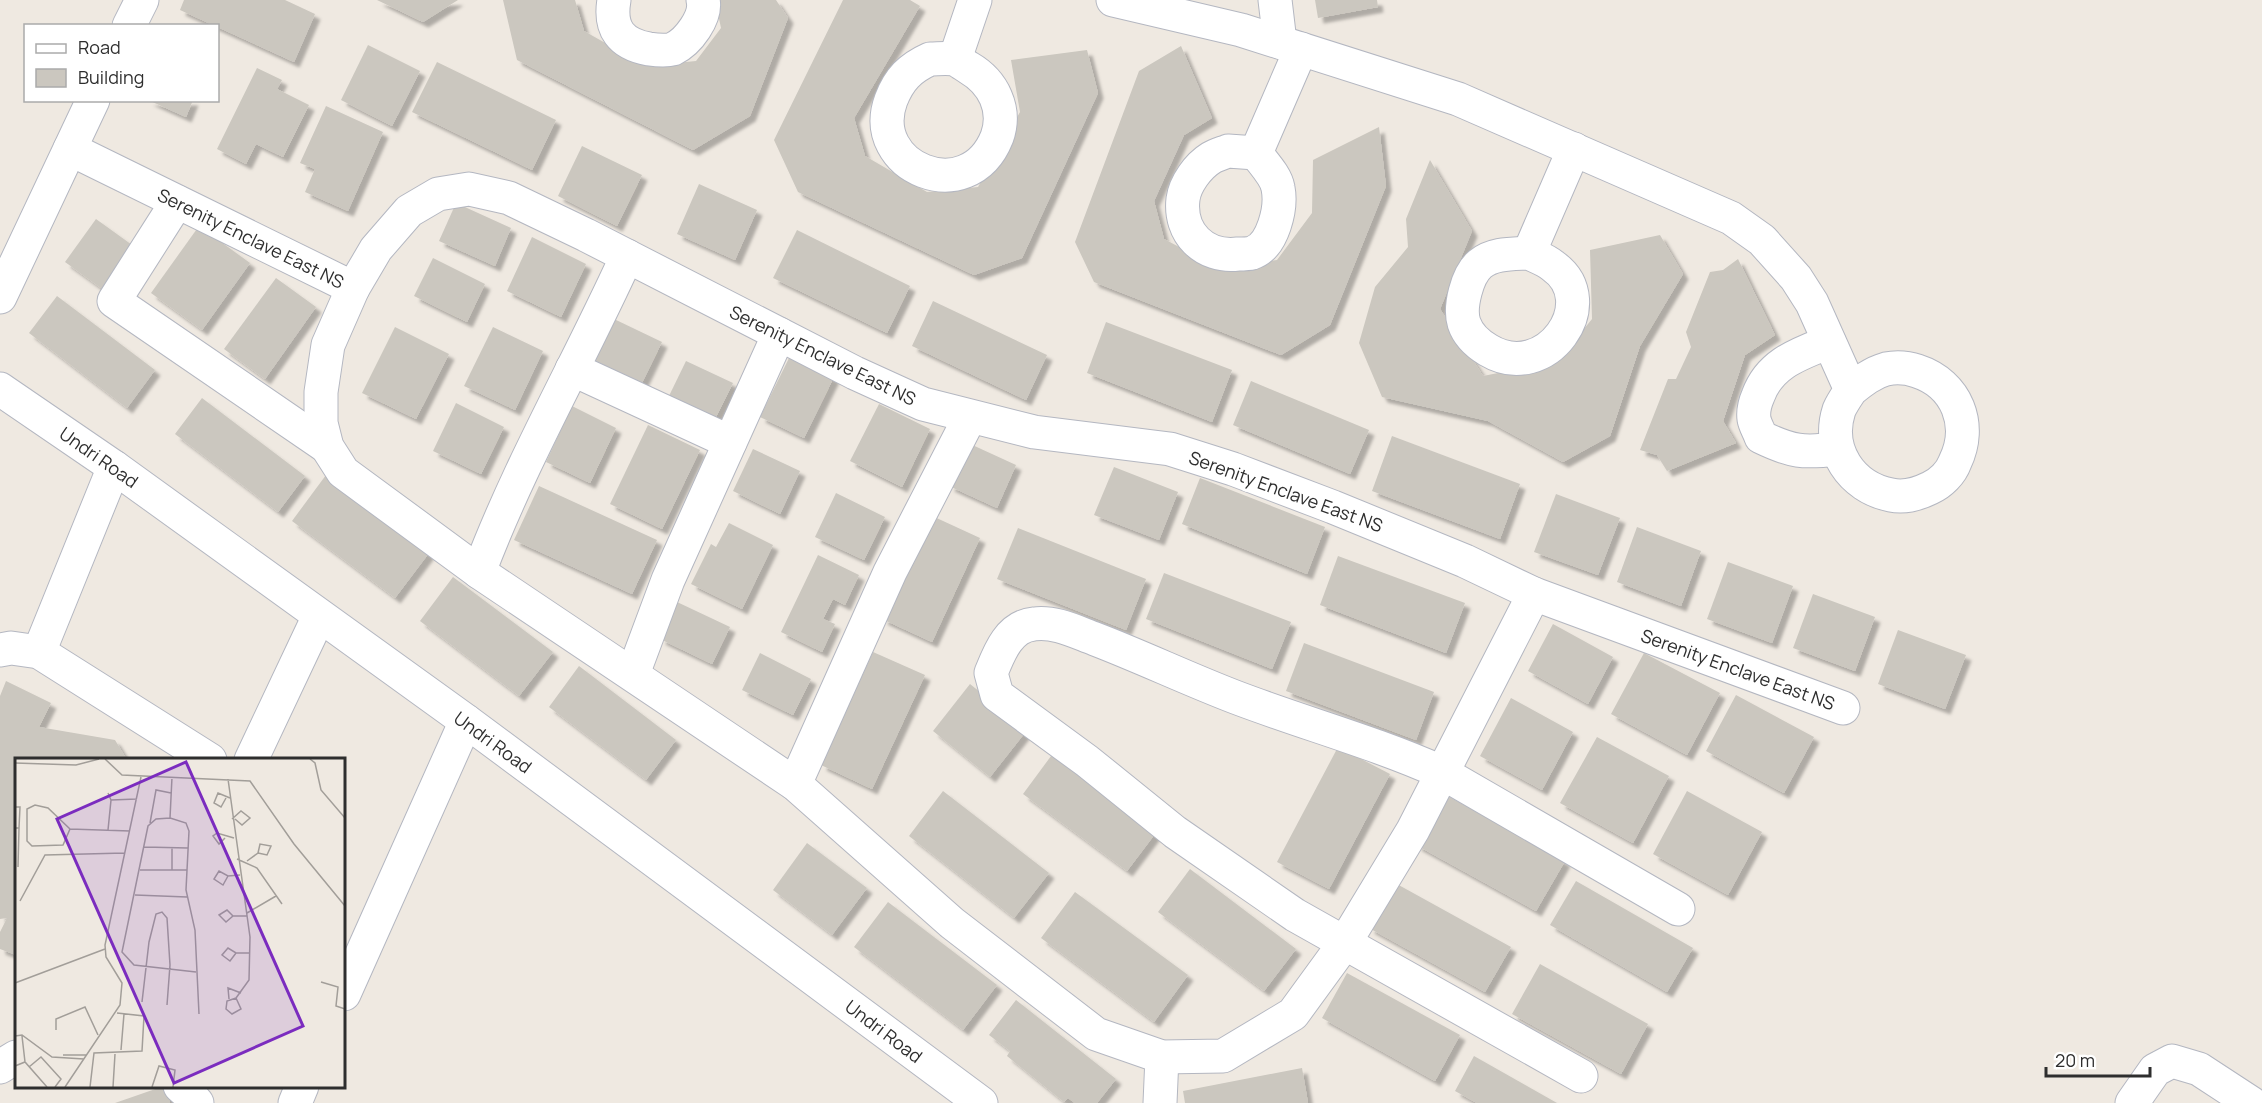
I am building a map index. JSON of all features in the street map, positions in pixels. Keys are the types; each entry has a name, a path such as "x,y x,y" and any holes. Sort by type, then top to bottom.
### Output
{"street":[{"path":"130,24 142,0"},
{"path":"614,0 613,22 623,40 639,47 656,50 672,49 686,39 699,23 704,5 703,0"},
{"path":"954,59 975,0"},
{"path":"1113,0 1241,30 1458,99 1731,218 1762,240 1796,278 1812,303 1851,390"},
{"path":"1257,153 1290,46 1275,0"},
{"path":"0,297 92,102"},
{"name":"Serenity Enclave East NS","path":"70,149 353,288 376,249 409,211 438,194 469,189 509,198 627,256 855,374 923,404 1034,432 1170,449 1233,469 1465,561 1534,594 1843,708"},
{"path":"1529,253 1574,149"},
{"path":"177,202 114,301 327,447"},
{"path":"479,572 497,525 627,256"},
{"path":"353,288 328,345 321,392 321,423 327,447 343,472 479,572 795,784 952,923 1096,1035 1162,1057 1223,1056 1293,1014 1344,944 1413,830 1534,594"},
{"path":"633,674 668,580 779,334"},
{"path":"1829,342 1798,354 1776,366 1761,387 1755,402 1754,420 1761,436 1780,446 1806,453 1837,449"},
{"path":"1909,368 1930,375 1947,388 1959,406 1964,428 1961,450 1952,470 1936,485 1918,494 1898,497 1877,493 1860,483 1846,468 1837,449 1836,429 1840,409 1851,390 1867,377 1887,369 1909,368"},
{"path":"572,369 730,442"},
{"name":"Undri Road","path":"0,389 114,467 466,721 981,1103"},
{"path":"795,784 890,572 970,417"},
{"path":"39,652 114,467"},
{"path":"251,758 319,616"},
{"path":"1581,1076 1295,915 1175,832 997,695 991,673 1003,646 1014,633 1032,624 1057,625 1235,697 1404,756 1441,772 1678,909"},
{"path":"0,650 11,648 39,652 208,758"},
{"path":"345,992 466,721"},
{"path":"1160,1103 1162,1057"},
{"path":"0,1067 15,1058"},
{"path":"2132,1103 2155,1070 2172,1060 2199,1069 2251,1103"},
{"path":"182,1088 196,1103"},
{"path":"295,1103 301,1088"}],"building":[{"path":"184,0 285,0 315,14 294,62 219,28 219,24 211,24 180,10"},
{"path":"377,0 458,0 423,22"},
{"path":"503,0 575,0 584,31 646,66 696,61 721,28 715,0 776,0 788,18 750,116 693,150 517,60"},
{"path":"843,0 910,0 920,6 854,118 865,156 927,192 978,187 1020,112 1011,60 1087,50 1098,93 1022,258 974,275 798,192 774,140"},
{"path":"1315,0 1377,0 1378,7 1318,18"},
{"path":"368,45 420,71 392,126 341,100"},
{"path":"1181,46 1212,118 1184,135 1154,201 1164,239 1219,268 1277,260 1312,213 1313,160 1379,127 1386,186 1330,325 1281,355 1094,282 1075,242 1139,71"},
{"path":"437,62 556,120 532,170 412,112"},
{"path":"257,68 282,80 277,89 309,105 283,157 256,144 246,164 217,149"},
{"path":"152,102 192,102 186,117"},
{"path":"326,106 383,132 348,211 305,192 315,169 300,163"},
{"path":"582,146 642,175 617,226 558,196"},
{"path":"1430,160 1472,231 1440,309 1483,376 1558,361 1592,319 1590,250 1660,235 1683,274 1640,346 1610,436 1563,462 1488,421 1382,397 1359,343 1375,287 1408,247 1406,219"},
{"path":"699,184 757,210 735,260 677,234"},
{"path":"456,203 511,228 495,266 439,241"},
{"path":"96,219 139,250 108,293 65,262"},
{"path":"199,226 250,263 202,330 151,293"},
{"path":"797,230 910,286 887,333 773,278"},
{"path":"532,237 586,264 561,317 507,291"},
{"path":"433,258 485,284 467,322 414,296"},
{"path":"1738,259 1775,335 1745,355 1723,421 1736,443 1667,471 1657,455 1640,450 1668,379 1676,379 1691,347 1686,332 1710,272 1723,270"},
{"path":"276,278 316,307 265,379 224,349"},
{"path":"57,296 155,370 127,408 29,333"},
{"path":"933,301 1047,355 1026,400 912,346"},
{"path":"614,319 662,342 639,389 591,366"},
{"path":"1106,322 1232,370 1212,422 1087,373"},
{"path":"395,327 449,354 416,419 362,393"},
{"path":"493,327 543,351 515,410 464,386"},
{"path":"790,356 834,377 804,438 760,417"},
{"path":"686,361 733,383 714,421 668,398"},
{"path":"1251,381 1369,430 1350,474 1233,425"},
{"path":"202,398 305,476 278,512 175,434"},
{"path":"456,403 504,427 481,474 433,451"},
{"path":"879,404 930,429 902,487 850,461"},
{"path":"572,406 616,428 590,483 546,462"},
{"path":"648,425 700,450 662,529 610,504"},
{"path":"1392,436 1520,484 1500,539 1372,491"},
{"path":"968,443 1016,465 997,508 949,486"},
{"path":"753,449 800,471 780,514 733,491"},
{"path":"1114,467 1178,492 1159,540 1094,515"},
{"path":"326,475 429,553 395,598 292,521"},
{"path":"1200,478 1325,527 1307,574 1182,524"},
{"path":"539,486 657,540 632,594 514,540"},
{"path":"836,493 885,517 864,560 815,537"},
{"path":"1556,494 1620,518 1598,575 1534,552"},
{"path":"930,515 980,538 932,642 882,619"},
{"path":"729,523 773,545 742,609 691,584 711,544 716,547"},
{"path":"1637,527 1701,551 1681,606 1617,582"},
{"path":"1018,528 1146,579 1126,630 997,579"},
{"path":"818,555 859,575 845,605 833,599 823,619 835,624 822,652 781,632"},
{"path":"1338,556 1465,603 1446,653 1320,605"},
{"path":"1728,562 1793,586 1772,643 1707,619"},
{"path":"1164,573 1291,622 1272,669 1146,619"},
{"path":"453,577 553,652 519,696 420,621"},
{"path":"1813,594 1875,617 1855,671 1793,648"},
{"path":"677,602 730,627 712,664 660,639"},
{"path":"1553,624 1613,657 1588,704 1528,671"},
{"path":"1898,630 1966,655 1945,709 1878,684"},
{"path":"1304,643 1434,692 1416,740 1286,691"},
{"path":"873,652 925,675 872,789 821,765"},
{"path":"760,653 811,679 793,715 742,690"},
{"path":"1644,653 1720,693 1687,755 1611,714"},
{"path":"579,666 676,740 646,780 549,707"},
{"path":"6,681 51,703 39,727 115,740 126,758 15,758 15,955 0,949 0,932 7,918 0,919 0,696"},
{"path":"970,684 1027,730 990,777 933,731"},
{"path":"1736,695 1814,737 1784,793 1706,751"},
{"path":"1511,698 1573,732 1542,790 1480,756"},
{"path":"1597,737 1669,776 1633,843 1560,803"},
{"path":"1338,747 1390,774 1329,889 1277,862"},
{"path":"1054,752 1158,830 1127,871 1023,794"},
{"path":"943,791 1049,873 1014,918 909,836"},
{"path":"1687,791 1762,832 1728,895 1653,854"},
{"path":"1444,794 1565,861 1536,911 1416,845"},
{"path":"807,843 867,888 832,935 773,890"},
{"path":"1190,869 1296,949 1264,991 1158,912"},
{"path":"1576,881 1693,948 1667,992 1550,925"},
{"path":"1395,883 1511,947 1485,992 1369,928"},
{"path":"1075,892 1188,975 1154,1022 1041,938"},
{"path":"888,902 997,985 963,1030 854,947"},
{"path":"1540,964 1648,1024 1621,1074 1512,1014"},
{"path":"1347,973 1460,1035 1435,1081 1322,1018"},
{"path":"1016,1000 1116,1079 1097,1103 1075,1103 1068,1098 1064,1102 1007,1056 1010,1051 989,1035"},
{"path":"1474,1056 1557,1103 1477,1103 1455,1091"},
{"path":"1302,1068 1308,1103 1185,1103 1183,1091"},
{"path":"158,1088 167,1088 170,1103 115,1103"}]}
